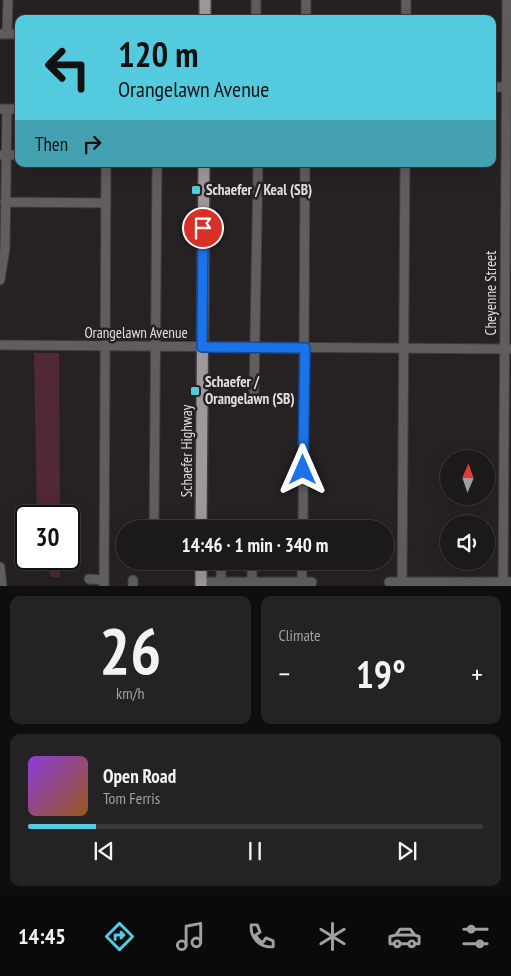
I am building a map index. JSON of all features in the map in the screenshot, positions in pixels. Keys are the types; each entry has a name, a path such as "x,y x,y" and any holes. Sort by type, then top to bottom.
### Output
{"main road":[{"path":"205,0 205,15"},
{"name":"Schaefer Highway","path":"201,520 204,167"},
{"path":"201,570 201,584"}],"street":[{"path":"4,34 8,0"},
{"path":"256,0 256,15"},
{"path":"306,0 306,15"},
{"path":"406,0 406,15"},
{"name":"Cheyenne Street","path":"506,584 509,87 507,0"},
{"path":"496,87 509,87"},
{"path":"0,280 4,249 4,109"},
{"path":"89,579 104,583 106,167"},
{"path":"154,520 157,167"},
{"path":"254,391 258,167"},
{"path":"303,520 305,167"},
{"path":"402,584 405,167"},
{"path":"5,202 106,203"},
{"name":"Orangelawn Avenue","path":"0,345 508,349"},
{"path":"221,584 221,564 252,564 252,582"},
{"path":"0,567 2,582 13,580"},
{"path":"302,570 302,584"},
{"path":"201,584 252,582 302,584 312,582"},
{"path":"389,582 402,584 506,584"},
{"path":"221,584 236,586"}],"shaded area":[{"path":"34,353 59,353 60,505 37,505"},
{"path":"49,570 60,570 60,577 51,577"}],"place":[{"name":"Schaefer / Keal (SB)","path":"196,190"},
{"name":"Schaefer / Orangelawn (SB)","path":"195,391"}],"route":[{"path":"203,228 202,347 305,348 303,470"}]}
